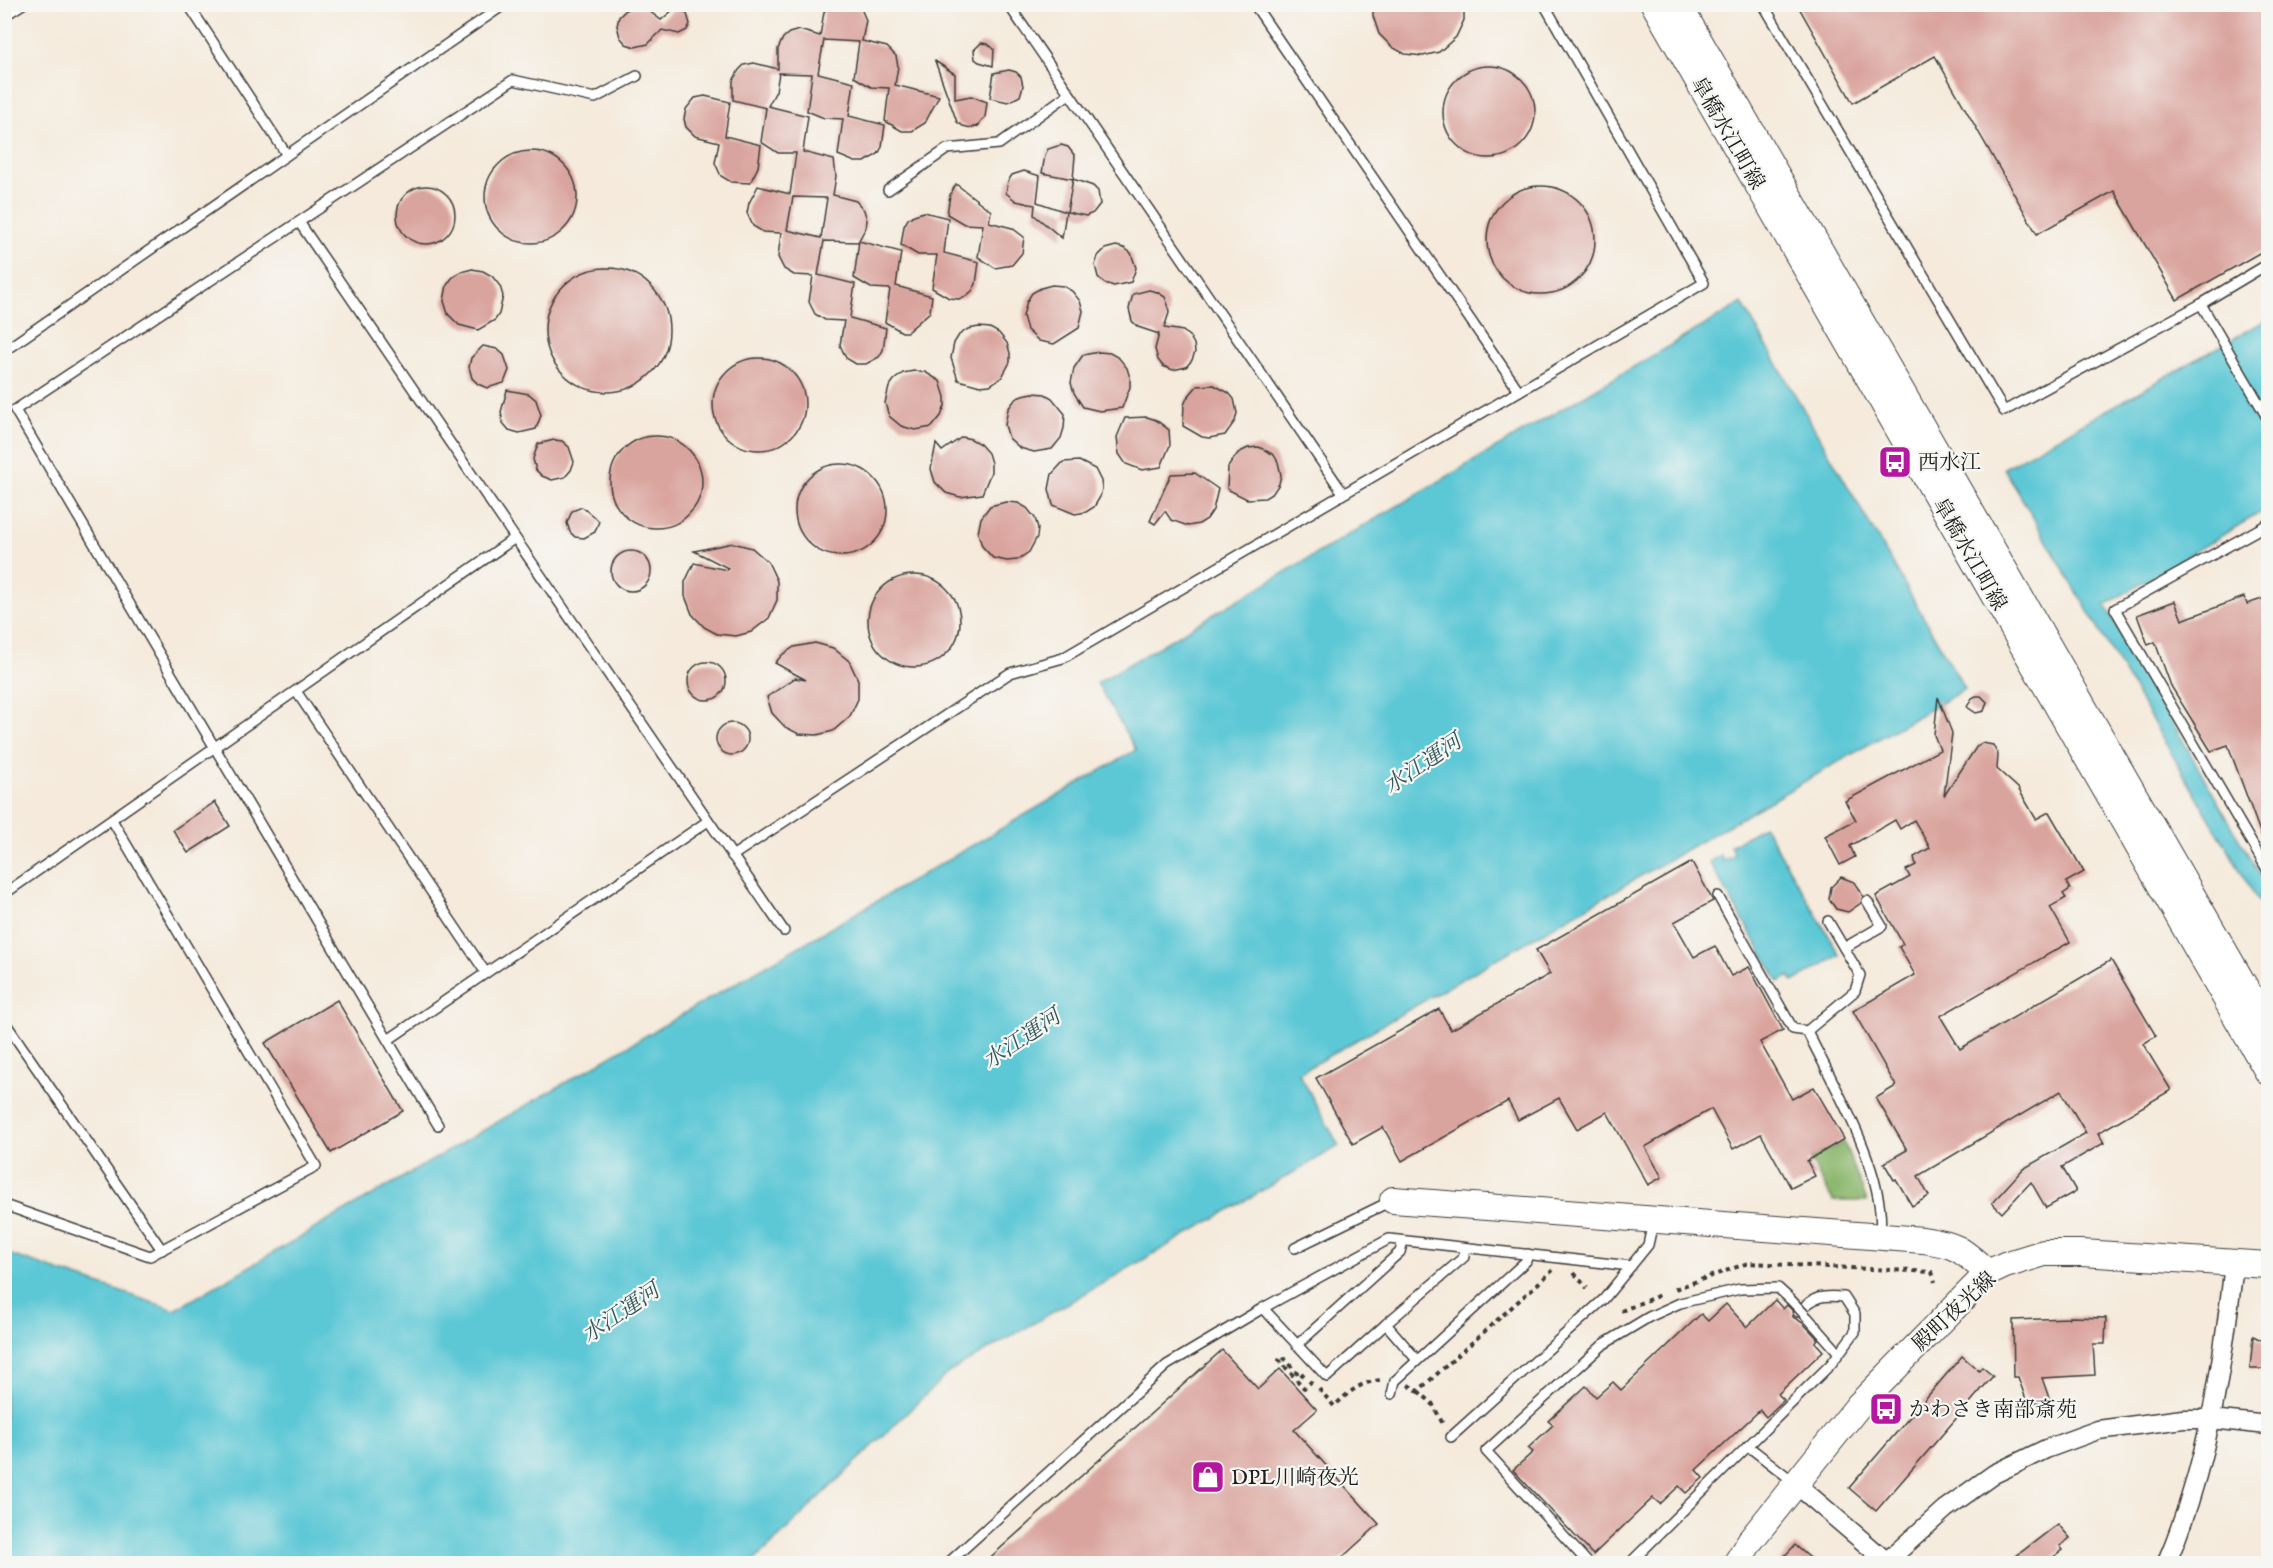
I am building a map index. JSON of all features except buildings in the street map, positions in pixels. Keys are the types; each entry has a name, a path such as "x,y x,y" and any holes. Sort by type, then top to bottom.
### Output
{"street":[{"name":"皐橋水江町線","path":"1654,4 2268,1072"},
{"name":"皐橋水江町線","path":"1678,4 2268,1027"},
{"path":"1393,1200 1951,1244 1988,1273"},
{"name":"殿町夜光線","path":"1736,1563 1750,1541 1859,1405 1988,1273 2044,1253 2082,1253 2268,1265"},
{"path":"2166,1563 2183,1524 2211,1419 2234,1263"},
{"path":"1796,1484 1885,1562 1944,1509 1986,1480 2046,1449 2098,1430 2183,1419 2211,1419 2268,1425"}],"lane":[{"path":"4,16 23,4"},
{"path":"188,4 287,155"},
{"path":"4,351 505,4"},
{"path":"1008,4 1343,494"},
{"path":"1254,4 1519,391"},
{"path":"732,856 1010,673 1063,658 1704,284 1544,4"},
{"path":"1763,4 2004,411 2201,304 2268,264"},
{"path":"438,1125 15,410 513,80 594,98 637,76"},
{"path":"888,190 947,149 999,144 1069,94"},
{"path":"299,222 784,931"},
{"path":"2201,304 2268,419"},
{"path":"2268,524 2115,609 2268,871"},
{"path":"4,894 515,538"},
{"path":"296,692 486,973"},
{"path":"4,1205 150,1256 316,1166 112,820"},
{"path":"388,1040 708,821"},
{"path":"1718,896 1793,1029 1808,1031 1855,991 1860,975 1828,921"},
{"path":"1844,948 1882,926 1867,901"},
{"path":"4,1021 162,1250"},
{"path":"1808,1031 1846,1108 1872,1174 1882,1218 1880,1237"},
{"path":"1295,1248 1393,1200"},
{"path":"1451,1437 1604,1299 1648,1245 1653,1219"},
{"path":"947,1563 1167,1365 1263,1308 1389,1239 1631,1266"},
{"path":"1297,1345 1400,1252 1403,1241"},
{"path":"1263,1308 1328,1377 1464,1257 1464,1248"},
{"path":"1392,1394 1395,1381 1526,1261 1528,1254"},
{"path":"1589,1563 1486,1451 1604,1344 1649,1317 1680,1303 1740,1288 1778,1288 1839,1353"},
{"path":"1629,1563 1831,1364 1855,1332 1855,1314 1844,1297 1824,1295 1810,1301 1798,1312"},
{"path":"1386,1324 1417,1360"},
{"path":"1748,1446 1796,1484"}],"path":[{"path":"1304,1373 1300,1377 1283,1357 1279,1360 1304,1388 1312,1381"},
{"path":"1418,1391 1432,1403 1444,1428"}],"green space":[{"path":"1844,1142 1867,1201 1833,1201 1810,1159"}],"water":[{"name":"水江運河","path":"1742,303 1965,689 1299,1073 1339,1146 948,1373 752,1563 5,1564 5,1253 175,1310 1136,750 1097,683"},
{"path":"2268,319 2268,508 2105,605 2268,889 2268,918 2004,468"},
{"path":"1764,826 1840,955 1793,982 1789,976 1779,982 1709,862 1720,855 1723,861 1734,855 1730,846"}],"place":[{"name":"西水江","path":"1895,462"},
{"name":"かわさき南部斎苑","path":"1886,1409"},
{"name":"DPL川崎夜光","path":"1208,1477"}]}
